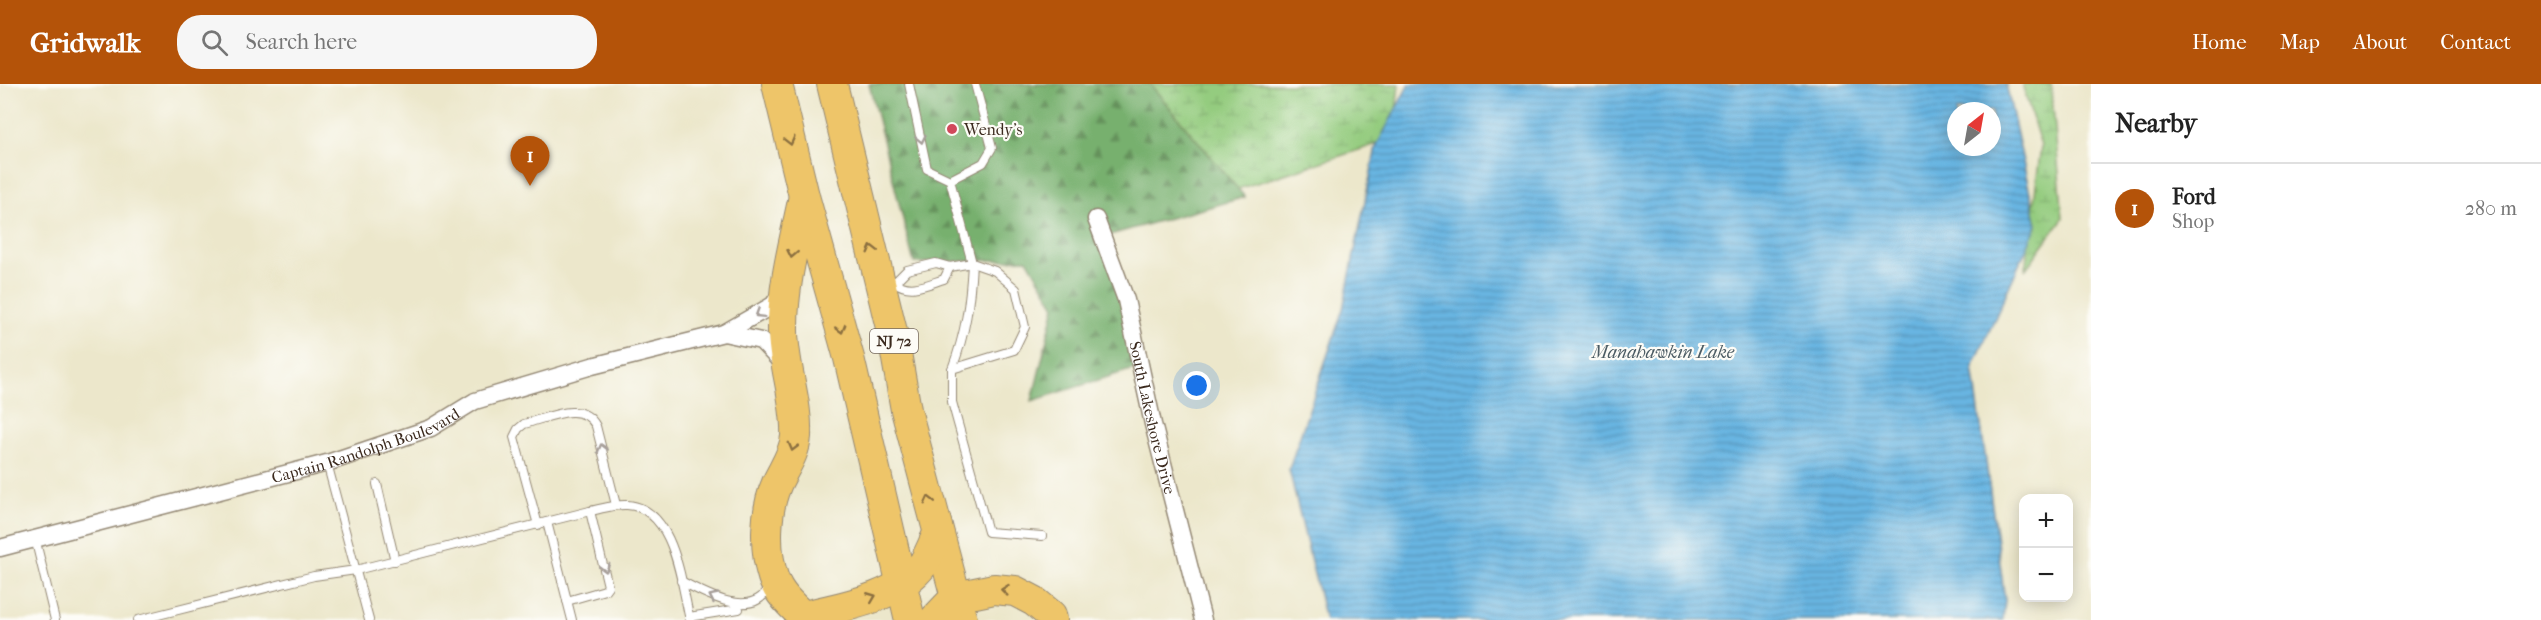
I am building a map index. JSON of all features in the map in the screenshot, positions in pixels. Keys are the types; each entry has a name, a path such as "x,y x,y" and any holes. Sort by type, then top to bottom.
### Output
{"highway":[{"name":"NJ 72","path":"777,84 804,196 849,358 910,620"},
{"name":"NJ 72","path":"832,84 888,284 893,336 906,410 959,608"},
{"path":"804,196 786,286 783,329 796,437 789,462 777,484 769,508 767,535 773,578 797,618 855,604 901,586 923,564 938,534"},
{"path":"934,620 994,589 1015,591 1034,601 1051,615 1052,620"}],"street":[{"name":"South Lakeshore Drive","path":"1096,219 1126,300 1153,424 1203,620"},
{"name":"Captain Randolph Boulevard","path":"0,548 35,537 327,464 431,428 475,401 592,366 724,333 772,305 786,286"},
{"name":"Captain Randolph Boulevard","path":"724,333 761,341 775,353 789,371"}],"lane":[{"path":"909,84 927,169 951,180"},
{"path":"951,180 983,163 992,148 975,84"},
{"path":"951,180 972,263 970,300 964,336 952,369 952,402 988,532 1042,536"},
{"path":"888,284 907,270 936,263 950,267 972,263 995,271 1016,289 1024,327 1014,351 952,369"},
{"path":"888,284 916,288 944,279 950,267"},
{"path":"572,620 514,437 518,429 524,424 575,410 592,418 616,505"},
{"path":"327,464 369,620"},
{"path":"377,484 395,561"},
{"path":"138,620 314,576 356,570 590,511 628,504 641,509 660,523 667,534 690,619 757,604 766,596 773,578"},
{"path":"567,601 605,590 608,586 590,511"},
{"path":"35,537 54,620"},
{"path":"681,581 740,609"}],"green space":[{"path":"869,84 1150,84 1245,197 1106,236 1140,367 1032,401 1055,306 1027,259 914,263"},
{"path":"1150,84 1399,84 1393,139 1238,189"},
{"path":"2022,84 2051,84 2063,218 2025,270 2041,146"}],"water":[{"name":"Manahawkin Lake","path":"1409,84 2006,84 2037,225 1973,367 2005,600 2003,620 1325,620 1289,469 1343,309 1376,147"}],"place":[{"name":"Wendy's","path":"952,129"},
{"name":"Ford","path":"530,186"}]}
